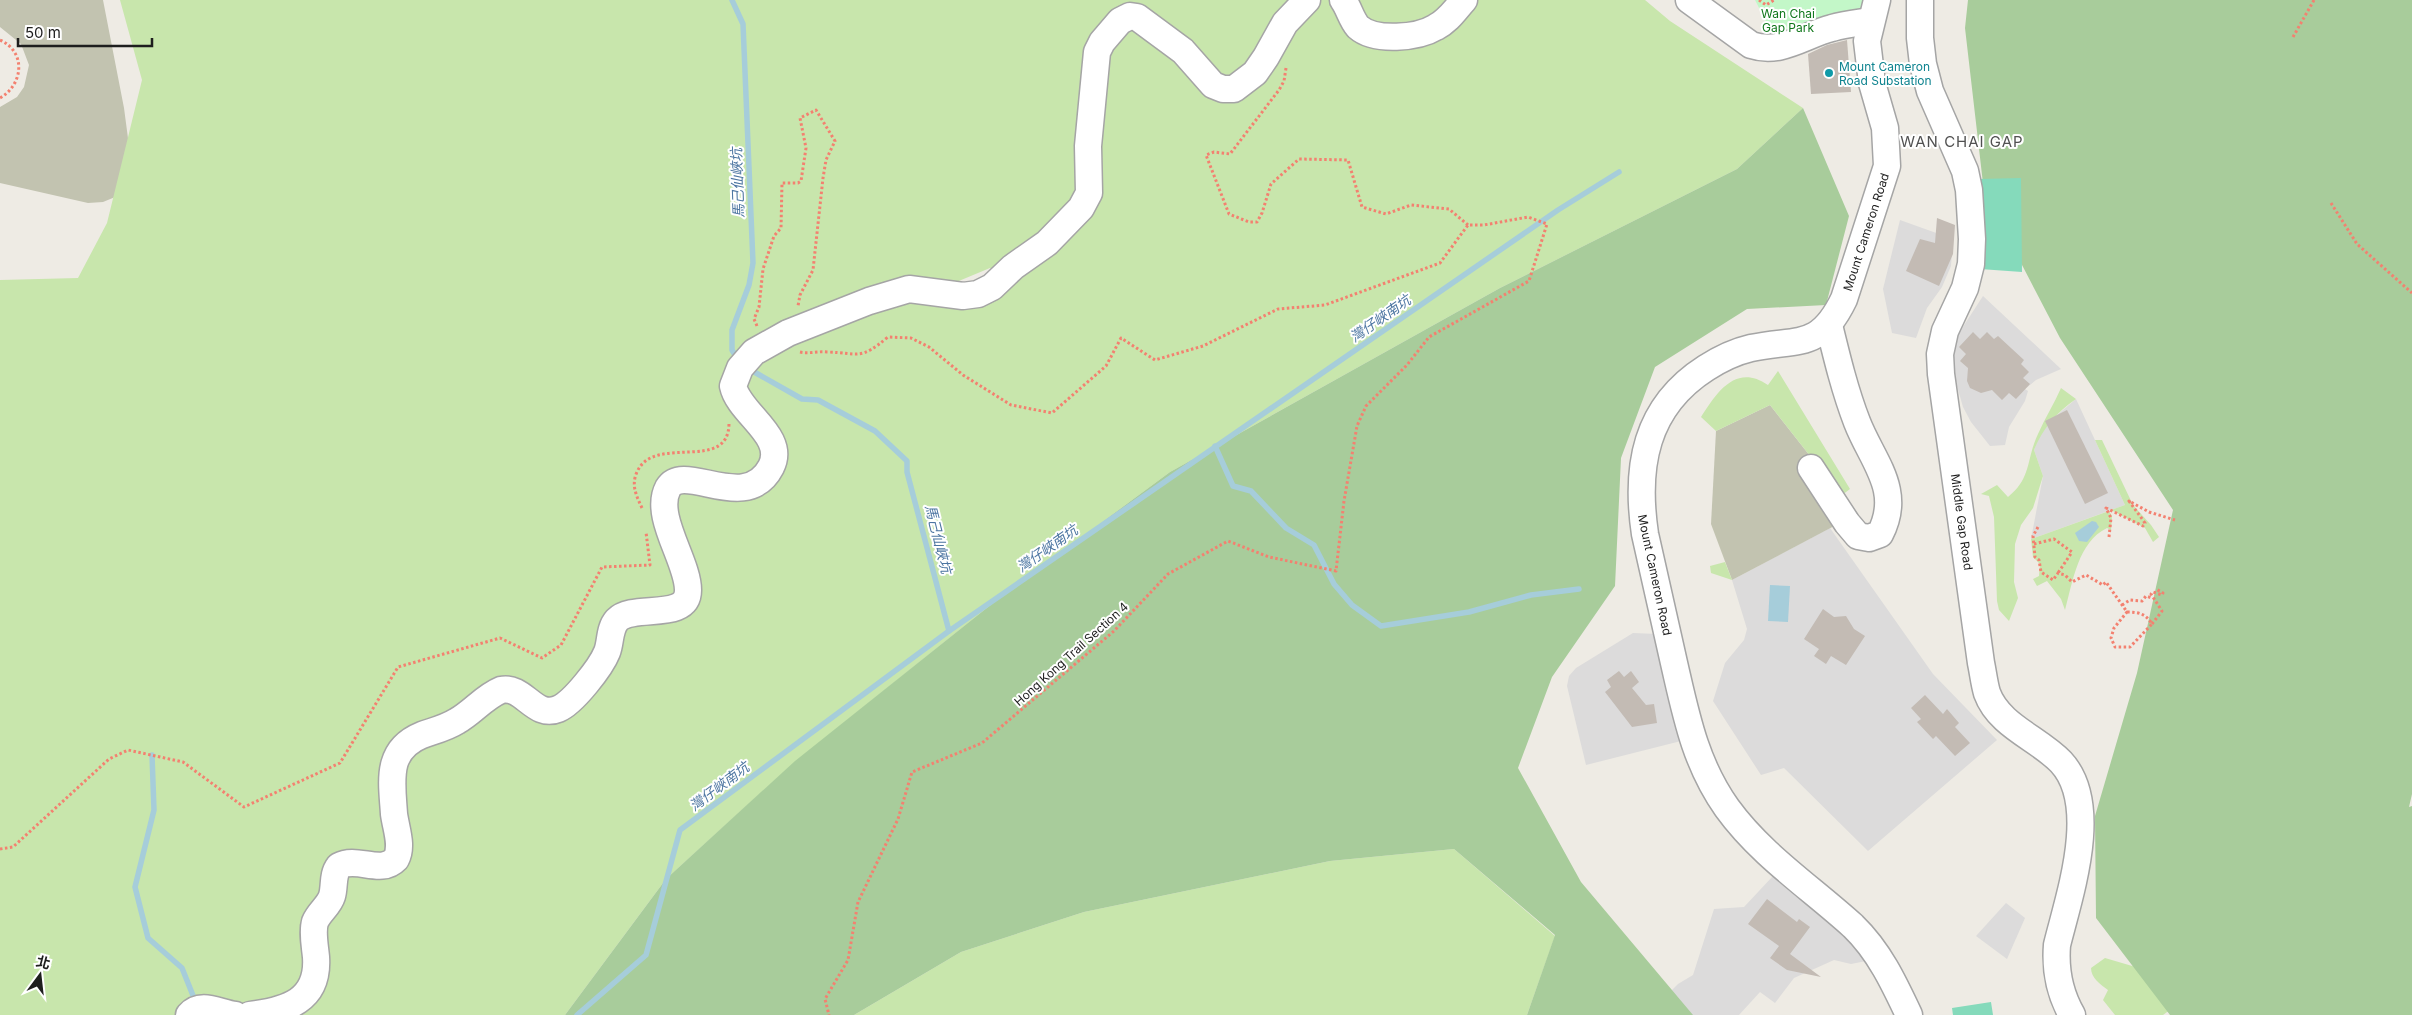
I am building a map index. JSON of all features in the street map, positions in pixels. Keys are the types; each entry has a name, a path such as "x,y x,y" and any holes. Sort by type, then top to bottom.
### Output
{"street":[{"path":"250,1015 293,1004 305,996 312,986 316,967 315,923 331,900 335,872 339,866 352,862 381,866 396,859 399,844 395,823 393,772 396,757 404,746 417,737 455,723 493,693 504,689 516,692 540,710 559,709 572,699 600,665 607,653 613,628 619,618 636,612 671,609 679,606 685,600 688,591 684,570 667,518 665,500 668,489 674,483 684,481 725,488 744,488 761,479 772,464 773,449 770,438 740,403 733,386 737,373 760,348 797,329 869,301 909,289 963,296 978,294 992,287 1013,268 1047,243 1081,208 1088,197 1088,146 1098,52 1113,28 1123,19 1134,16 1144,21 1189,56 1210,83 1228,90 1239,87 1255,72 1266,57 1285,23 1308,0"},
{"path":"1343,0 1359,27 1372,35 1390,37 1433,29 1446,20 1464,0"},
{"path":"1688,0 1750,45 1761,49 1778,48 1874,10"},
{"name":"Middle Gap Road","path":"1920,0 1920,38 1928,82 1965,171 1969,190 1972,239 1971,264 1965,288 1945,331 1940,364 1981,663 1987,693 1994,706 2003,718 2062,764 2077,797 2081,824 2080,849 2057,945 2056,960 2064,1000 2072,1015"},
{"name":"Mount Cameron Road","path":"1874,10 1868,40 1872,83 1886,128 1887,166 1844,299 1829,325 1807,340 1751,348 1724,357 1682,386 1668,401 1648,439 1643,461 1641,506 1647,544 1691,738 1716,790 1727,808 1754,841 1854,927 1889,972 1909,1015"},
{"path":"1811,468 1847,523 1858,536 1869,538 1880,534 1888,509 1884,478 1857,424 1829,325"},
{"path":"189,1015 194,1010 206,1008 235,1015"}],"path":[{"path":"1759,0 1766,5 1774,0"},
{"path":"2292,36 2314,0"},
{"path":"0,40 14,52 19,66 15,85 0,98"},
{"path":"797,329 796,313 800,295 813,270 825,169 834,141 816,110 800,118 806,148 801,181 798,183 782,183 783,218 781,228 774,236 763,269 759,307 754,320 757,325 760,348 809,354 826,352 862,355 872,350 888,337 911,338 929,347 963,375 1011,406 1052,413 1106,366 1121,338 1155,360 1203,346 1278,309 1325,305 1440,263 1468,225 1449,209 1411,205 1386,214 1362,207 1348,160 1299,159 1272,184 1257,222 1249,222 1229,214 1206,155 1214,152 1230,154 1279,90 1284,81 1286,65"},
{"path":"2330,203 2357,244 2412,293"},
{"name":"Hong Kong Trail Section 4","path":"829,1015 825,1000 848,960 858,902 898,819 912,772 982,743 1114,631 1168,574 1228,541 1269,557 1336,571 1344,501 1357,426 1366,406 1407,365 1429,337 1529,281 1547,224 1528,217 1484,225 1468,225"},
{"path":"643,510 634,492 634,479 640,464 648,457 660,453 709,451 722,443 728,436 729,424 727,417"},
{"path":"2109,536 2111,518 2106,508 2143,526 2145,522 2129,501 2149,512 2175,520"},
{"path":"2034,544 2054,540 2072,552 2053,580 2040,572 2041,564 2035,557 2033,536 2038,527"},
{"path":"0,849 13,847 109,759 128,750 183,762 244,807 340,763 398,667 500,638 542,658 560,645 602,568 650,565 645,528"},
{"path":"2058,573 2072,582 2086,575 2103,585 2106,582 2127,612"},
{"path":"2127,612 2114,628 2111,638 2115,647 2130,647 2162,611 2151,594 2153,592 2162,595 2163,592 2156,589"},
{"path":"2122,605 2130,600 2142,601 2146,596 2154,599"},
{"path":"2127,612 2138,612 2147,617 2152,624"}],"shaded area":[{"path":"0,0 103,0 124,108 131,161 120,195 103,202 88,203 0,183 0,107 17,97 24,87 29,65 21,44 0,27"},
{"path":"1900,220 1953,239 1951,266 1942,287 1927,308 1916,338 1892,333 1883,289"},
{"path":"1983,296 2061,369 2036,380 2025,389 2028,391 2025,401 2009,427 2005,445 1990,446 1971,422 1963,407 1955,379 1954,355 1959,333"},
{"path":"2076,399 2125,505 2031,539 2043,476 2034,450 2040,434 2051,420"},
{"path":"1770,405 1814,461 1838,524 1732,580 1711,524 1716,431"},
{"path":"1830,528 1933,674 1997,740 1868,851 1784,768 1761,775 1713,701 1725,663 1744,640 1747,629 1732,580"},
{"path":"1633,633 1657,634 1672,714 1681,741 1586,765 1567,686 1569,676 1576,668"},
{"path":"1773,876 1835,923 1856,946 1866,961 1851,964 1834,960 1794,978 1775,1003 1760,992 1739,1015 1647,1015 1678,984 1693,975 1714,909 1744,907"},
{"path":"2006,903 2025,918 2007,959 1976,936"}],"green space":[{"path":"120,0 1645,0 1670,21 1803,108 1737,169 1500,288 1170,472 998,599 795,762 666,879 565,1015 0,1015 0,280 78,278 107,223 142,80","holes":["990,268 1001,273 951,299 954,283"]},
{"name":"Wan Chai Gap Park","path":"1755,0 1864,0 1860,13 1777,43"},
{"path":"1968,0 2412,0 2412,794 2409,807 2412,806 2412,1015 2170,1015 2096,918 2095,816 2137,673 2173,510 2060,338 1984,192 1965,28"},
{"path":"1803,108 1849,216 1826,305 1747,309 1655,367 1621,458 1615,586 1552,677 1518,768 1581,882 1693,1015 1527,1015 1555,935 1454,849 1330,861 1084,912 961,952 854,1015 565,1015 666,879 795,761 998,599 1170,472 1500,288 1737,169"},
{"path":"2021,178 2022,272 1980,269 1983,201 1979,179"},
{"path":"1778,371 1850,489 1838,498 1814,461 1770,405 1716,431 1701,417 1714,398 1728,383 1746,377 1757,379 1768,385"},
{"path":"2061,388 2076,399 2051,421 2034,450 2043,476 2033,508 2021,525 2015,544 2014,582 2018,598 2009,621 1999,610 1997,601 1994,517 1989,496 1981,494 1997,485 2008,497 2016,490 2025,475 2034,443"},
{"path":"2095,440 2102,440 2133,505 2159,537 2153,542 2145,528 2111,510 2125,505"},
{"path":"2109,511 2112,516 2111,530 2107,528 2097,534 2083,552 2074,575 2065,610 2061,599 2047,581 2037,586 2033,579 2039,576 2040,564 2033,557 2031,539"},
{"path":"1725,562 1732,580 1711,573 1710,566"},
{"path":"1454,849 1555,936 1527,1015 854,1015 961,952 1084,912 1330,861"},
{"path":"2105,958 2139,968 2174,1007 2163,1015 2115,1015 2103,1000 2108,990 2096,980 2091,972 2091,968"},
{"path":"1991,1002 1993,1015 1953,1015 1952,1008"}],"water":[{"path":"2092,521 2096,522 2099,527 2087,542 2079,541 2075,533"},
{"path":"1770,585 1790,586 1788,622 1768,621"}],"building":[{"name":"Mount Cameron Road Substation","path":"1847,40 1851,92 1811,94 1808,54 1827,45"},
{"path":"1937,218 1955,225 1953,254 1939,286 1906,271 1920,239 1935,243"},
{"path":"1973,332 1980,339 1987,332 1994,339 1998,336 2024,360 2021,364 2029,372 2023,378 2030,384 2016,399 2009,393 2002,400 1992,390 1981,393 1970,388 1967,381 1968,368 1960,361 1966,354 1959,347"},
{"path":"2067,410 2108,493 2085,504 2045,421"},
{"path":"1823,609 1834,617 1846,616 1854,629 1865,636 1846,665 1831,656 1826,664 1814,656 1819,649 1804,639"},
{"path":"1619,671 1624,677 1631,671 1639,682 1632,688 1646,705 1654,704 1657,723 1632,727 1605,692 1611,687 1607,680"},
{"path":"1925,695 1943,714 1947,709 1959,723 1955,727 1970,743 1955,756 1936,736 1933,739 1917,722 1921,719 1911,708"},
{"path":"1767,899 1797,922 1799,919 1810,927 1790,954 1821,977 1787,970 1770,958 1779,946 1748,924"}],"waterway":[{"name":"馬己仙峽坑","path":"732,0 743,24 753,263 749,285 732,330 732,350 738,360"},
{"name":"灣仔峽南坑","path":"577,1015 646,955 680,830 949,631 1558,210 1619,172"},
{"name":"馬己仙峽坑","path":"749,369 802,399 818,400 875,431 907,461 907,472 949,631"},
{"path":"1215,446 1233,486 1251,491 1286,528 1314,545 1334,584 1352,605 1381,626 1469,612 1531,595 1579,589"},
{"path":"152,755 154,810 135,887 148,938 182,968 196,1003"}],"place":[{"name":"Mount Cameron Road Substation","path":"1829,73"}],"district":[{"name":"WAN CHAI GAP","path":"1962,141"}]}
